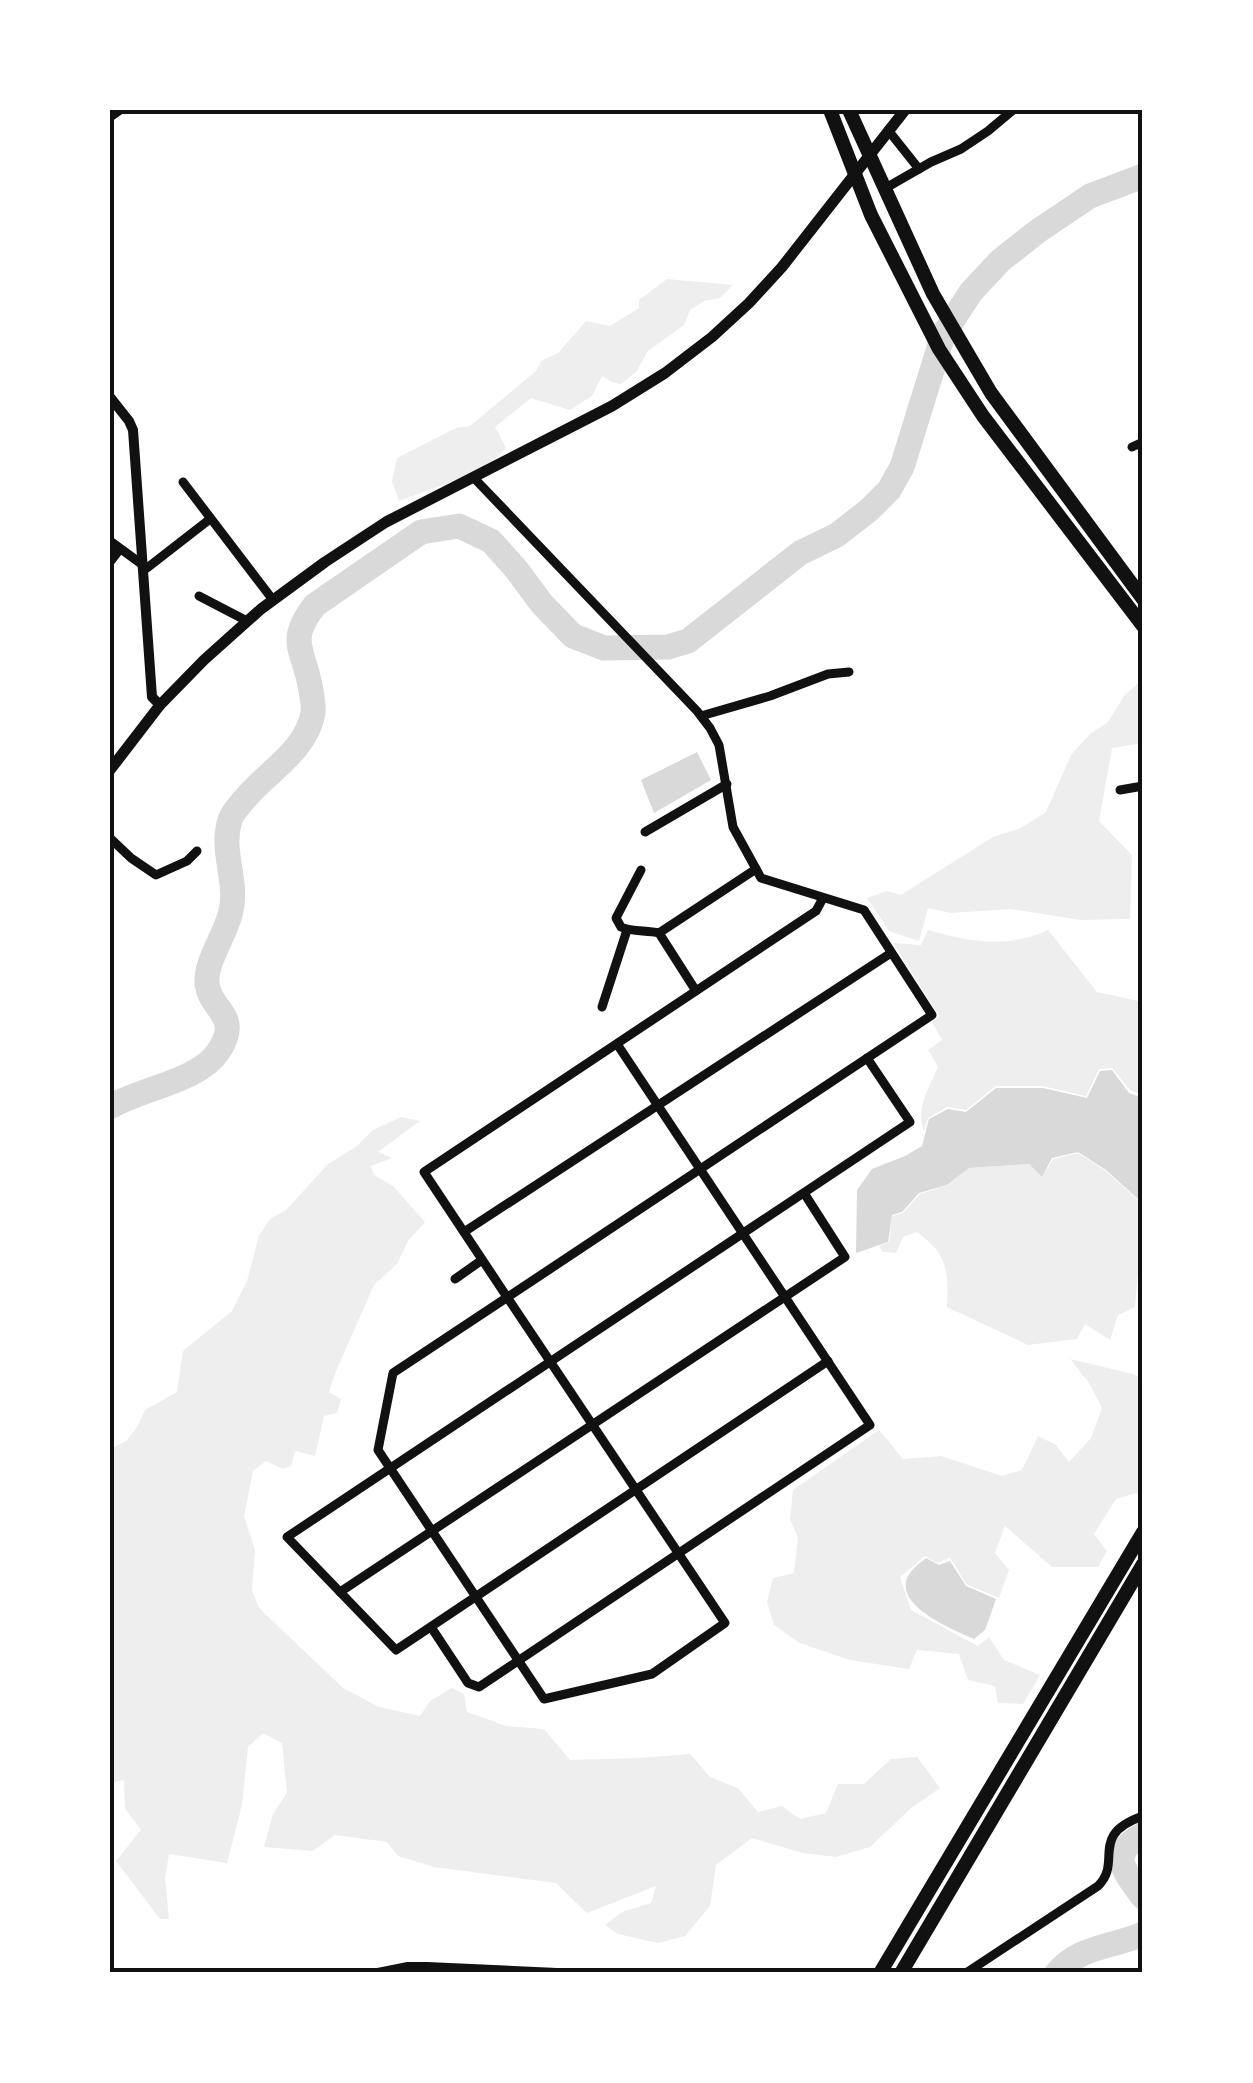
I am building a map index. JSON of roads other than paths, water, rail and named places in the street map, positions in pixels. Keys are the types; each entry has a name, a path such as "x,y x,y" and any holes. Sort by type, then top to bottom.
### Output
{"highway":[{"path":"830,110 871,215 939,349 983,416 1143,626"},
{"path":"849,110 918,264 991,394 1143,599"},
{"path":"880,1973 1143,1532"},
{"path":"901,1973 1143,1564"}],"main road":[{"path":"110,770 160,704 273,600 365,535 612,406 687,356 767,284 905,110"}],"street":[{"path":"110,118 120,110"},
{"path":"884,189 960,149 1014,110"},
{"path":"888,130 918,169"},
{"path":"112,402 133,430 152,697 160,704"},
{"path":"1132,447 1143,442"},
{"path":"474,478 701,716 719,745 733,827 761,878 864,910 932,1015 868,1058 700,1169 507,1297 393,1373 378,1450 544,1699 652,1674 725,1624 635,1490 550,1361 507,1297 482,1260 424,1172 816,911 823,898"},
{"path":"183,482 273,600"},
{"path":"110,541 146,568 210,519"},
{"path":"110,562 120,548"},
{"path":"199,596 247,622"},
{"path":"701,716 828,674 849,672"},
{"path":"644,832 727,784"},
{"path":"1120,790 1143,786"},
{"path":"110,838 156,875 187,861 196,851"},
{"path":"642,870 616,918 627,930 659,933 756,870"},
{"path":"602,1007 627,930"},
{"path":"659,933 696,991"},
{"path":"464,1232 892,953"},
{"path":"431,1627 468,1683 479,1687 870,1424 617,1044"},
{"path":"828,1362 396,1650 286,1537 910,1122 868,1058"},
{"path":"340,1592 845,1257 804,1193"},
{"path":"455,1278 482,1260"},
{"path":"966,1973 1098,1886 1106,1876 1112,1838 1121,1827 1143,1816"},
{"path":"378,1973 427,1967 557,1973"}],"waterway":[{"path":"110,1107 197,1070 209,1062 225,1040 226,1022 209,993 207,975 233,899 227,832 235,810 294,750 309,727 313,704 299,637 315,605 421,532 459,526 491,541 573,636 604,648 668,647 688,641 800,553 837,535 889,490 902,467 943,335 971,292 1001,260 1090,196 1143,176"},
{"path":"1143,1835 1122,1856 1126,1872 1143,1897"},
{"path":"1057,1973 1086,1952 1143,1934"}]}
